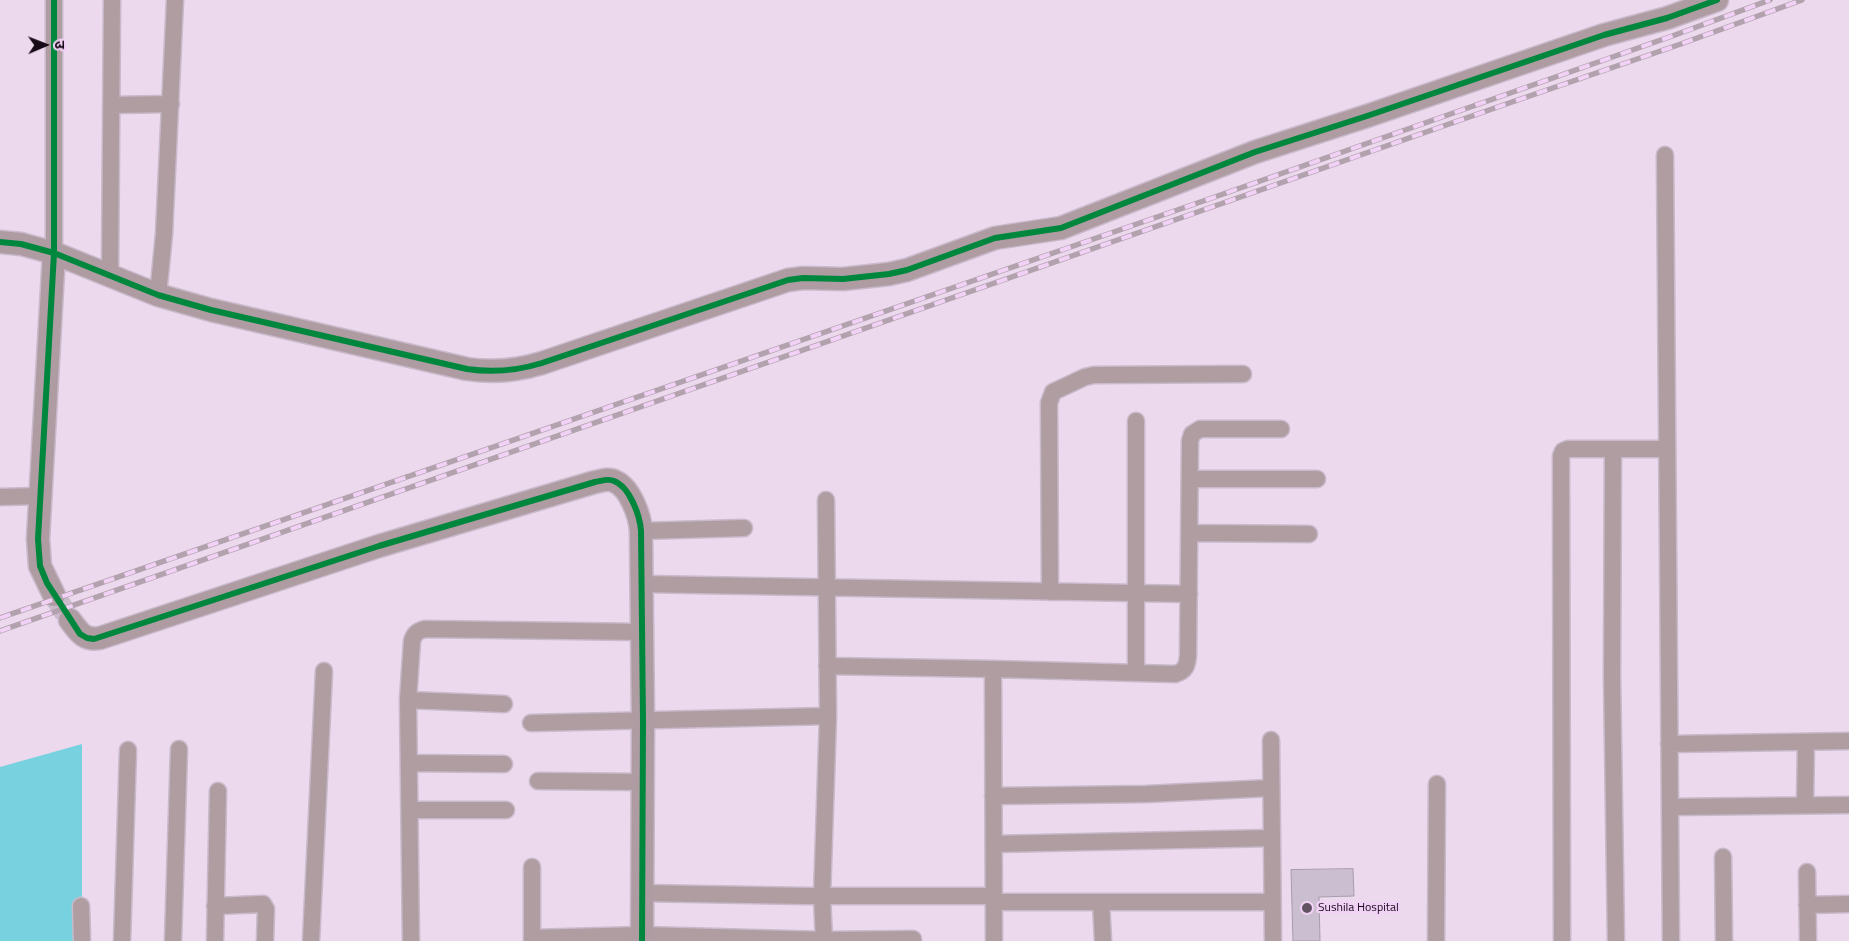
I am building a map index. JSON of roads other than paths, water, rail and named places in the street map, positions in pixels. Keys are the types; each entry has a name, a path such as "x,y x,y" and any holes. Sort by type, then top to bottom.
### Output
{"street":[{"path":"54,0 54,253 38,539 40,566 54,595"},
{"path":"110,275 112,0"},
{"path":"158,295 175,0"},
{"path":"0,242 21,244 54,253 158,295 211,310 467,368 489,372 524,369 788,280 889,274 907,270 995,238 1061,228 1255,152 1717,0"},
{"path":"111,105 170,104"},
{"path":"1665,155 1671,941"},
{"path":"1050,592 1049,404 1053,392 1085,377 1094,375 1243,374"},
{"path":"1136,421 1136,672"},
{"path":"827,666 1176,674 1182,672 1188,656 1190,441 1192,434 1195,430 1207,428 1281,429"},
{"path":"1562,941 1561,456 1563,451 1568,448 1666,449"},
{"path":"1613,449 1612,675 1616,941"},
{"path":"1190,479 1316,479"},
{"path":"70,620 80,634 87,638 100,638 379,546 605,480 614,481 621,486 636,507 641,531 643,584 642,938"},
{"path":"0,497 40,496"},
{"path":"824,940 822,896 828,716 826,500"},
{"path":"641,531 744,528"},
{"path":"1189,533 1309,534"},
{"path":"643,584 1188,594"},
{"path":"411,941 408,700 414,634 419,630 642,632"},
{"path":"993,669 994,941"},
{"path":"311,941 324,671"},
{"path":"408,700 504,704"},
{"path":"531,722 828,716"},
{"path":"1271,740 1273,941"},
{"path":"1669,744 1849,741"},
{"path":"1805,805 1806,742"},
{"path":"173,941 179,749"},
{"path":"122,941 128,750"},
{"path":"409,763 504,764"},
{"path":"538,781 642,782"},
{"path":"1436,941 1437,784"},
{"path":"993,796 1146,794 1271,788"},
{"path":"215,941 218,791"},
{"path":"1670,807 1849,805"},
{"path":"410,810 506,810"},
{"path":"994,844 1272,838"},
{"path":"1723,857 1724,941"},
{"path":"532,867 532,940 642,938 913,939 913,941"},
{"path":"1807,872 1808,941"},
{"path":"641,893 1101,902 1272,902"},
{"path":"1101,902 1103,941"},
{"path":"215,906 263,904 266,909 265,941"},
{"path":"1807,905 1849,904"},
{"path":"81,906 82,941"}],"water":[{"path":"82,744 82,941 0,941 0,767"}],"tunnel":[{"path":"54,595 70,620"}],"railway":[{"path":"0,618 1209,199 1770,0"},
{"path":"0,631 1802,0"}],"place":[{"name":"Sushila Hospital","path":"1307,908"}]}
